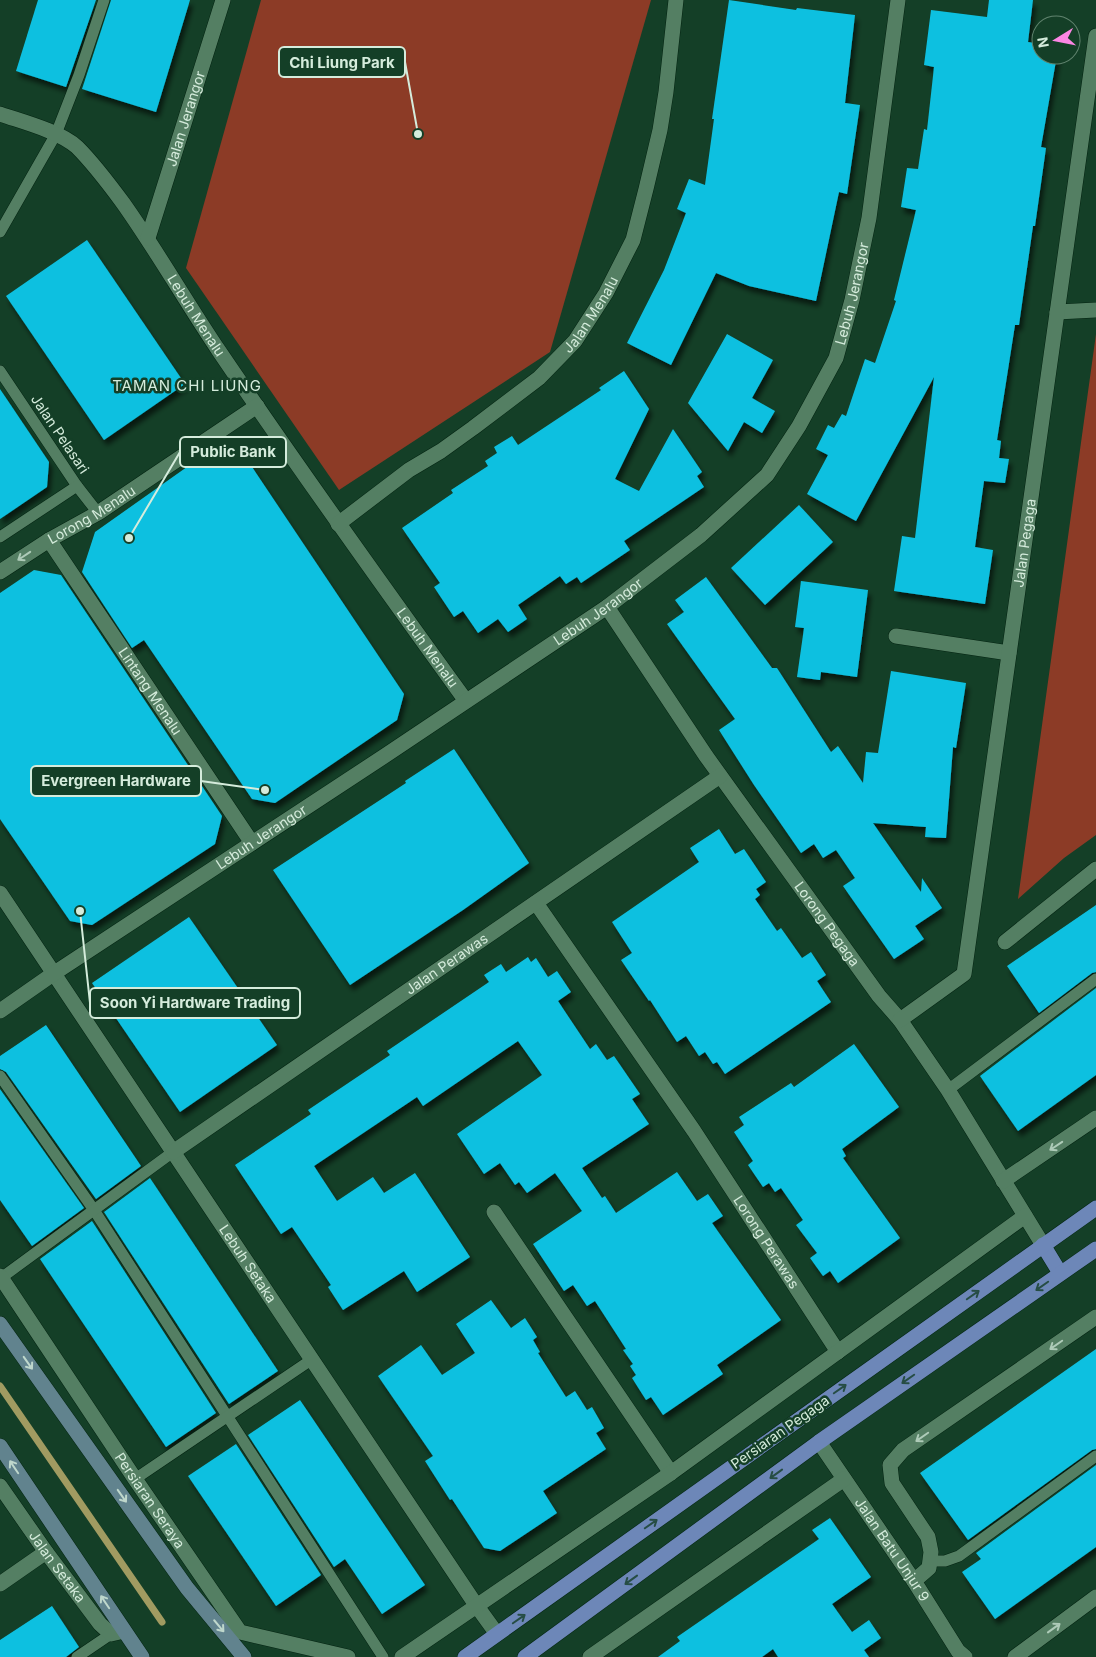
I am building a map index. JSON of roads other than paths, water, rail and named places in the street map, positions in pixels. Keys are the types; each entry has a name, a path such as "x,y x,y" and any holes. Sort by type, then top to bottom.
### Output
{"main road":[{"name":"Persiaran Pegaga","path":"465,1657 1096,1208"},
{"path":"1043,1245 1060,1274"},
{"path":"525,1657 819,1442 1096,1248"},
{"name":"Persiaran Seraya","path":"0,1324 187,1588 244,1657"},
{"path":"0,1446 118,1632 142,1657"}],"street":[{"name":"Jalan Jerangor","path":"148,238 223,0"},
{"name":"Jalan Menalu","path":"338,524 409,470 441,451 473,428 538,378 575,341 606,293 632,240 660,130 676,0"},
{"name":"Lebuh Jerangor","path":"0,1010 607,607 701,535 767,475 799,426 836,358 852,300 869,218 898,0"},
{"name":"Jalan Pegaga","path":"900,1020 964,974 1096,36"},
{"name":"Lebuh Menalu","path":"0,114 56,134 76,146 104,178 148,238 218,350 338,524 466,701"},
{"path":"1058,312 1089,310"},
{"name":"Lorong Menalu","path":"0,572 49,540 98,513 257,406"},
{"name":"Lintang Menalu","path":"49,540 252,843"},
{"name":"Lorong Pegaga","path":"607,607 720,776 879,996 900,1020 948,1090 1043,1245"},
{"path":"896,636 1009,653"},
{"name":"Jalan Perawas","path":"173,1152 720,776"},
{"path":"1005,942 1096,869"},
{"name":"Lebuh Setaka","path":"0,893 311,1360 497,1634"},
{"name":"Lorong Perawas","path":"536,903 694,1131 838,1352"},
{"path":"1004,1181 1096,1118"},
{"path":"494,1212 671,1473"},
{"path":"402,1657 671,1473 1025,1216"},
{"name":"Persiaran Seraya","path":"1,1277 135,1479 240,1632 348,1657"},
{"path":"914,1581 929,1568 931,1552 928,1537 892,1483 890,1465 903,1450 1096,1317"},
{"name":"Jalan Batu Unjur 9","path":"819,1442 914,1581 958,1655"},
{"path":"590,1657 844,1479"},
{"name":"Jalan Setaka","path":"0,1486 100,1624 118,1632"},
{"path":"0,1584 46,1552"},
{"path":"1015,1657 1096,1597"}],"lane":[{"path":"0,232 56,134 80,75 104,0"},
{"name":"Jalan Pelasari","path":"0,370 77,486 98,513"},
{"name":"Lorong Menalu","path":"0,537 77,486"},
{"path":"948,1090 1096,979"},
{"path":"0,1076 94,1210 383,1657"},
{"path":"1,1277 173,1152"},
{"path":"135,1479 311,1360"},
{"path":"930,1561 946,1561 959,1556 1096,1456"},
{"path":"77,1657 118,1632"}],"waterway":[{"path":"0,1386 162,1622"}],"place":[{"name":"Chi Liung Park","path":"418,134"},
{"name":"Public Bank","path":"129,538"},
{"name":"Evergreen Hardware","path":"265,790"},
{"name":"Soon Yi Hardware Trading","path":"80,911"}],"district":[{"name":"TAMAN CHI LIUNG","path":"187,386"}]}
